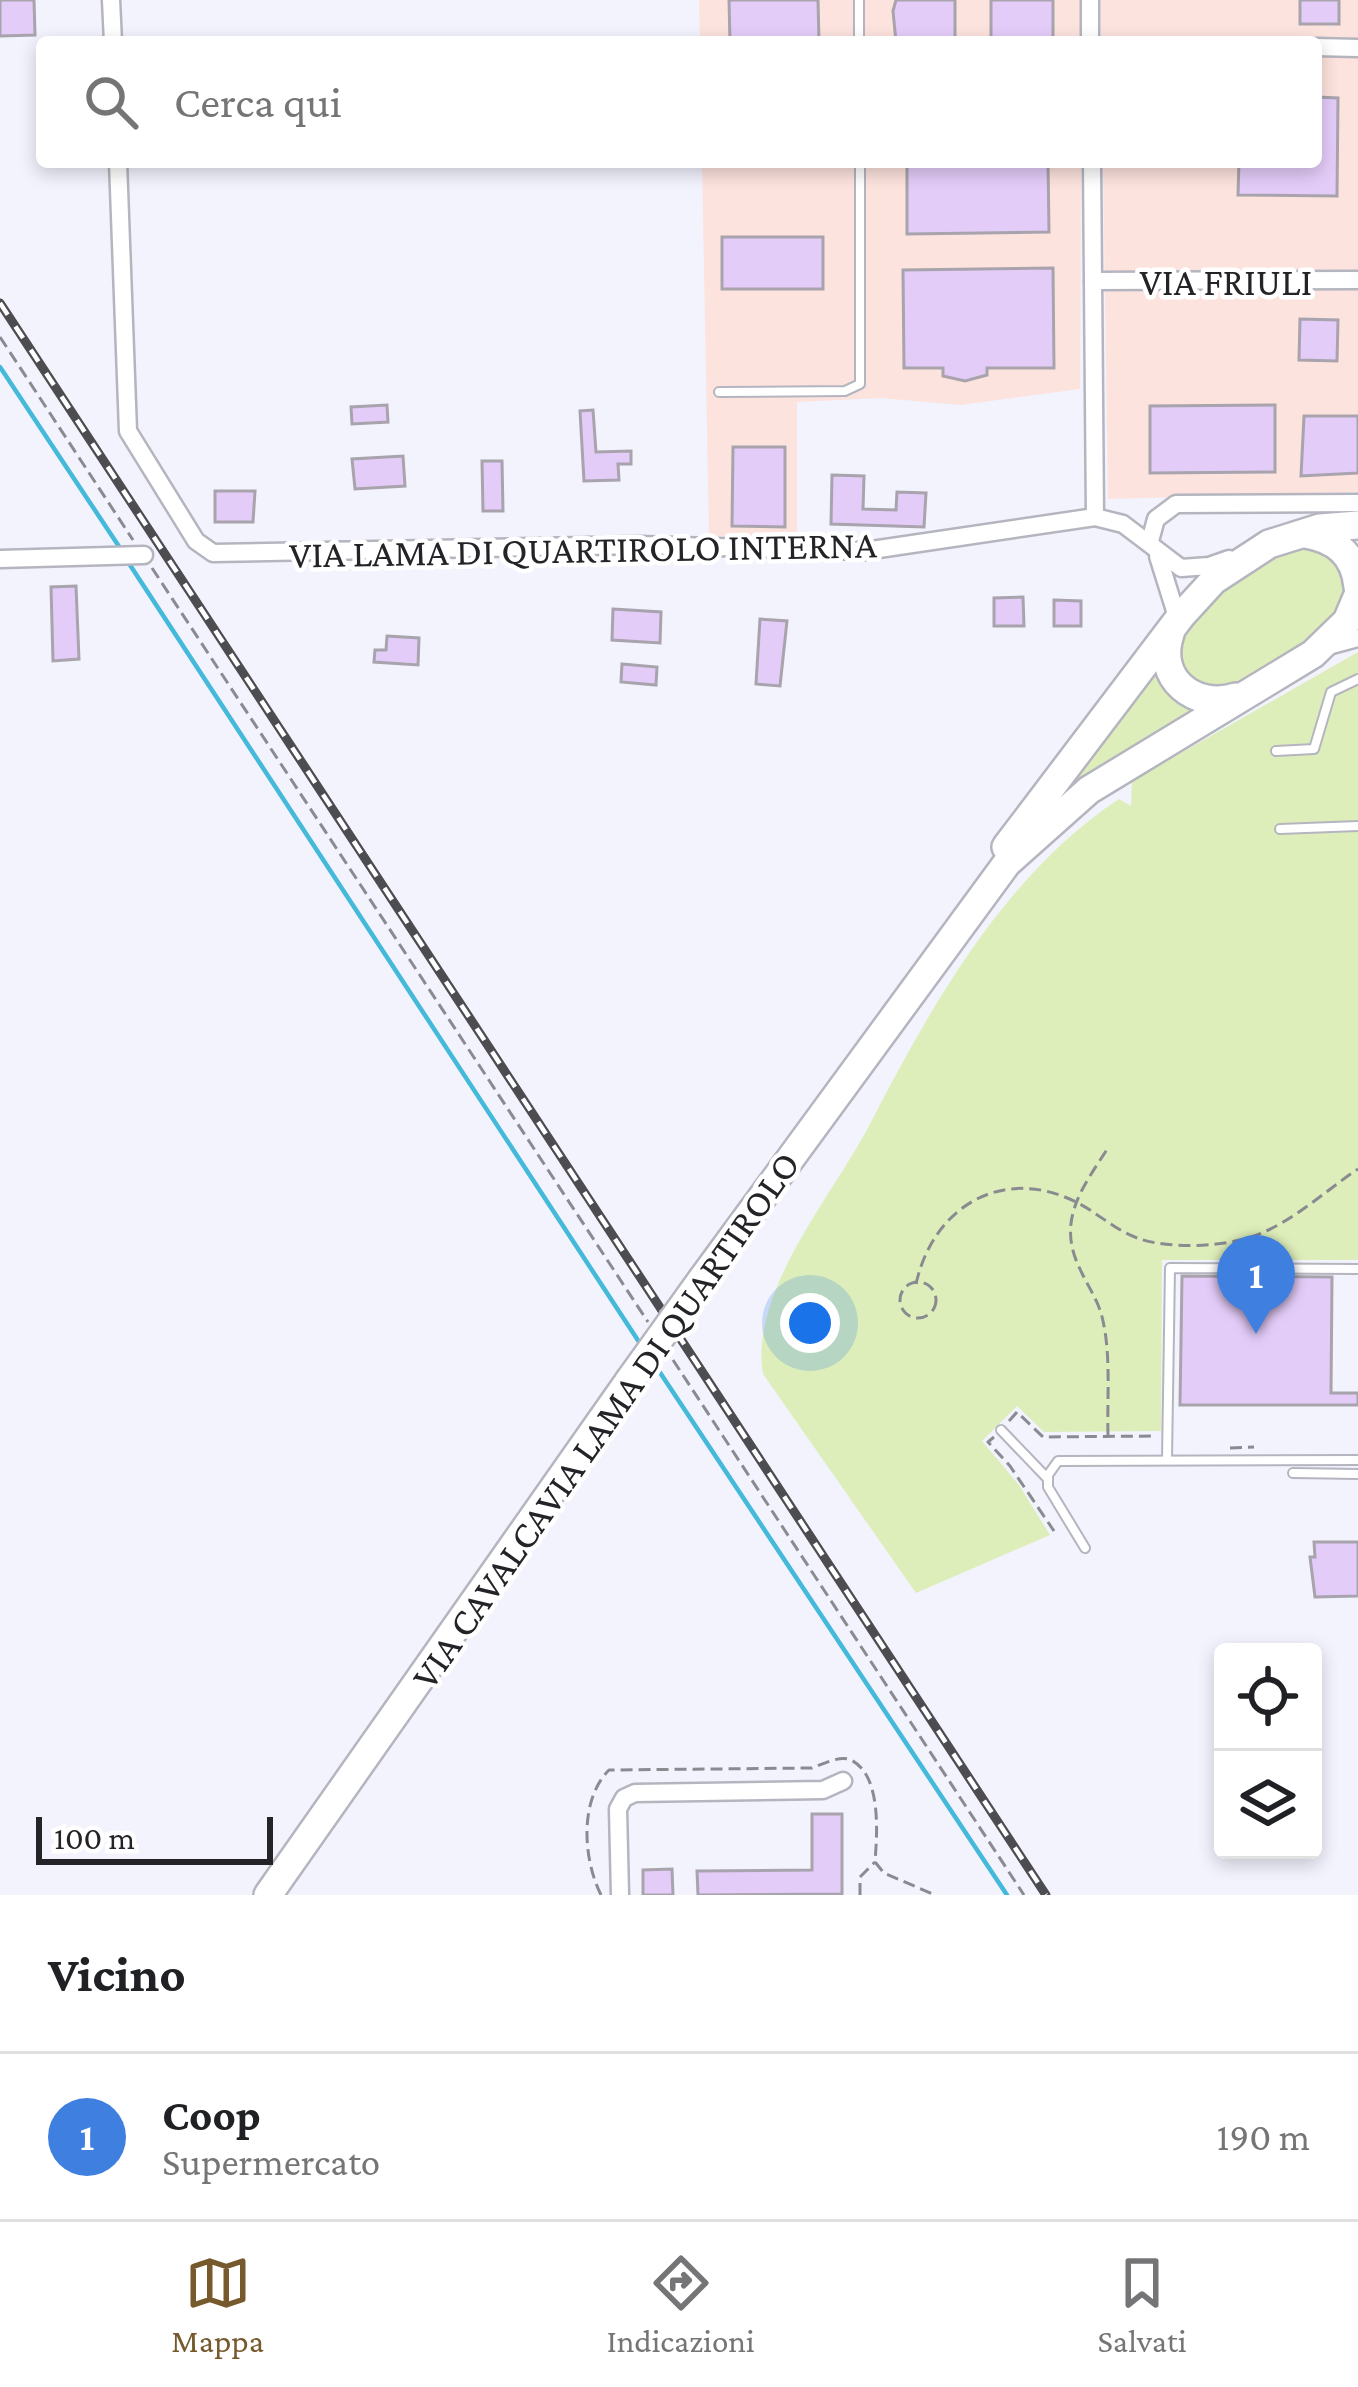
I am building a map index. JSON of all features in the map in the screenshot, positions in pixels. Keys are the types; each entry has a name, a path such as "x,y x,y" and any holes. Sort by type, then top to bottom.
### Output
{"main road":[{"path":"1301,534 1358,525"},
{"name":"VIA CAVALCAVIA LAMA DI QUARTIROLO","path":"268,1895 629,1381 1007,863 1089,790 1320,650 1347,621 1358,591 1353,564 1342,550 1330,540 1301,534 1255,550 1214,580 1176,622 1016,833 943,946"},
{"path":"1176,622 1165,655 1180,686 1209,701 1245,693"},
{"path":"1320,650 1358,628"}],"street":[{"path":"111,0 113,36"},
{"path":"1090,0 1090,36"},
{"path":"1322,47 1358,48"},
{"name":"VIA LAMA DI QUARTIROLO INTERNA","path":"118,168 128,431 196,541 213,554 639,545 865,551 1095,517"},
{"path":"1092,168 1095,517 1123,524 1171,563 1191,569 1255,550"},
{"name":"VIA FRIULI","path":"1093,281 1358,280"},
{"path":"1176,622 1151,528 1176,504 1358,503"},
{"path":"1301,534 1358,536"},
{"path":"0,559 144,556"},
{"path":"1320,650 1358,638"},
{"path":"620,1895 618,1809 624,1798 635,1793 823,1790 843,1781"}],"lane":[{"path":"859,0 860,36"},
{"path":"719,392 845,391 860,384 860,168"},
{"path":"1276,751 1314,749 1331,692 1358,679"},
{"path":"1280,829 1358,826"},
{"path":"1167,1460 1170,1268 1358,1269"},
{"path":"1000,1430 1048,1479"},
{"path":"1085,1548 1048,1487 1058,1461 1358,1460"},
{"path":"1293,1473 1358,1474"}],"path":[{"path":"0,337 656,1335"},
{"path":"1108,1148 1074,1201 1071,1244 1105,1327 1108,1436"},
{"path":"916,1283 920,1263 941,1223 988,1194 1017,1188 1045,1192 1074,1201 1142,1240 1163,1244 1239,1241 1266,1231 1358,1169"},
{"path":"925,1281 935,1290 931,1312 921,1318 902,1310 900,1301 902,1290 916,1283 925,1281"},
{"path":"670,1355 1024,1895"},
{"path":"860,1895 860,1876 875,1862"}],"shaded area":[{"path":"699,0 1081,0 1081,36 700,36"},
{"path":"1101,0 1358,0 1358,492 1108,499 1103,168 1322,168 1322,36 1101,36"},
{"path":"702,168 1081,168 1080,389 961,405 880,398 797,402 797,537 709,536"}],"green space":[{"path":"1302,549 1317,550 1341,563 1350,594 1330,627 1234,685 1214,690 1184,673 1179,641 1203,609 1248,572"},
{"path":"1358,652 1358,1260 1162,1260 1161,1431 1044,1432 1017,1406 982,1441 1019,1485 1050,1535 916,1593 763,1374 762,1342 781,1277 946,989 1006,904 1041,865 1119,799 1131,806 1132,781"},
{"path":"1156,663 1206,709 1049,812"}],"building":[{"path":"0,0 34,0 35,35 0,36"},
{"path":"729,0 818,0 819,36 730,36"},
{"path":"896,0 955,0 955,36 895,36"},
{"path":"991,0 1053,0 1053,36 991,36"},
{"path":"1300,0 1339,0 1339,24 1300,24"},
{"path":"1322,97 1338,98 1337,196 1238,195 1239,168 1322,168"},
{"path":"907,168 1048,168 1049,232 907,234"},
{"path":"722,237 823,237 823,289 722,289"},
{"path":"1053,268 1054,368 987,368 987,375 965,381 943,376 943,368 904,368 903,270"},
{"path":"1300,319 1338,320 1337,361 1299,360"},
{"path":"387,405 388,422 352,424 351,407"},
{"path":"1275,405 1275,472 1150,473 1150,406"},
{"path":"593,410 596,452 631,451 631,464 618,464 619,480 584,481 580,411"},
{"path":"1304,416 1358,416 1358,473 1301,476"},
{"path":"733,447 785,447 785,527 732,526"},
{"path":"403,456 405,486 355,489 352,459"},
{"path":"482,461 502,461 503,511 483,511"},
{"path":"832,475 864,476 863,509 896,510 897,492 926,493 924,527 831,524"},
{"path":"215,491 255,491 253,522 215,522"},
{"path":"76,586 79,659 53,661 51,587"},
{"path":"1023,597 1024,626 994,626 994,598"},
{"path":"1054,600 1081,601 1081,626 1054,626"},
{"path":"613,609 661,612 660,643 612,640"},
{"path":"760,619 787,621 780,686 756,684"},
{"path":"387,636 419,638 418,665 374,662 375,650 386,650"},
{"path":"622,664 657,667 656,685 621,682"},
{"path":"1182,1276 1332,1277 1331,1393 1358,1393 1358,1405 1180,1405"},
{"path":"1314,1542 1358,1542 1358,1596 1315,1597 1310,1557 1315,1557"},
{"path":"812,1814 842,1814 842,1894 698,1895 697,1871 812,1870"},
{"path":"672,1869 673,1895 643,1895 643,1870"}],"waterway":[{"path":"0,367 120,548"},
{"path":"130,565 643,1348"},
{"path":"653,1362 1007,1895"}],"railway":[{"path":"0,303 1046,1895"}],"place":[{"name":"Coop","path":"1256,1334"}]}
